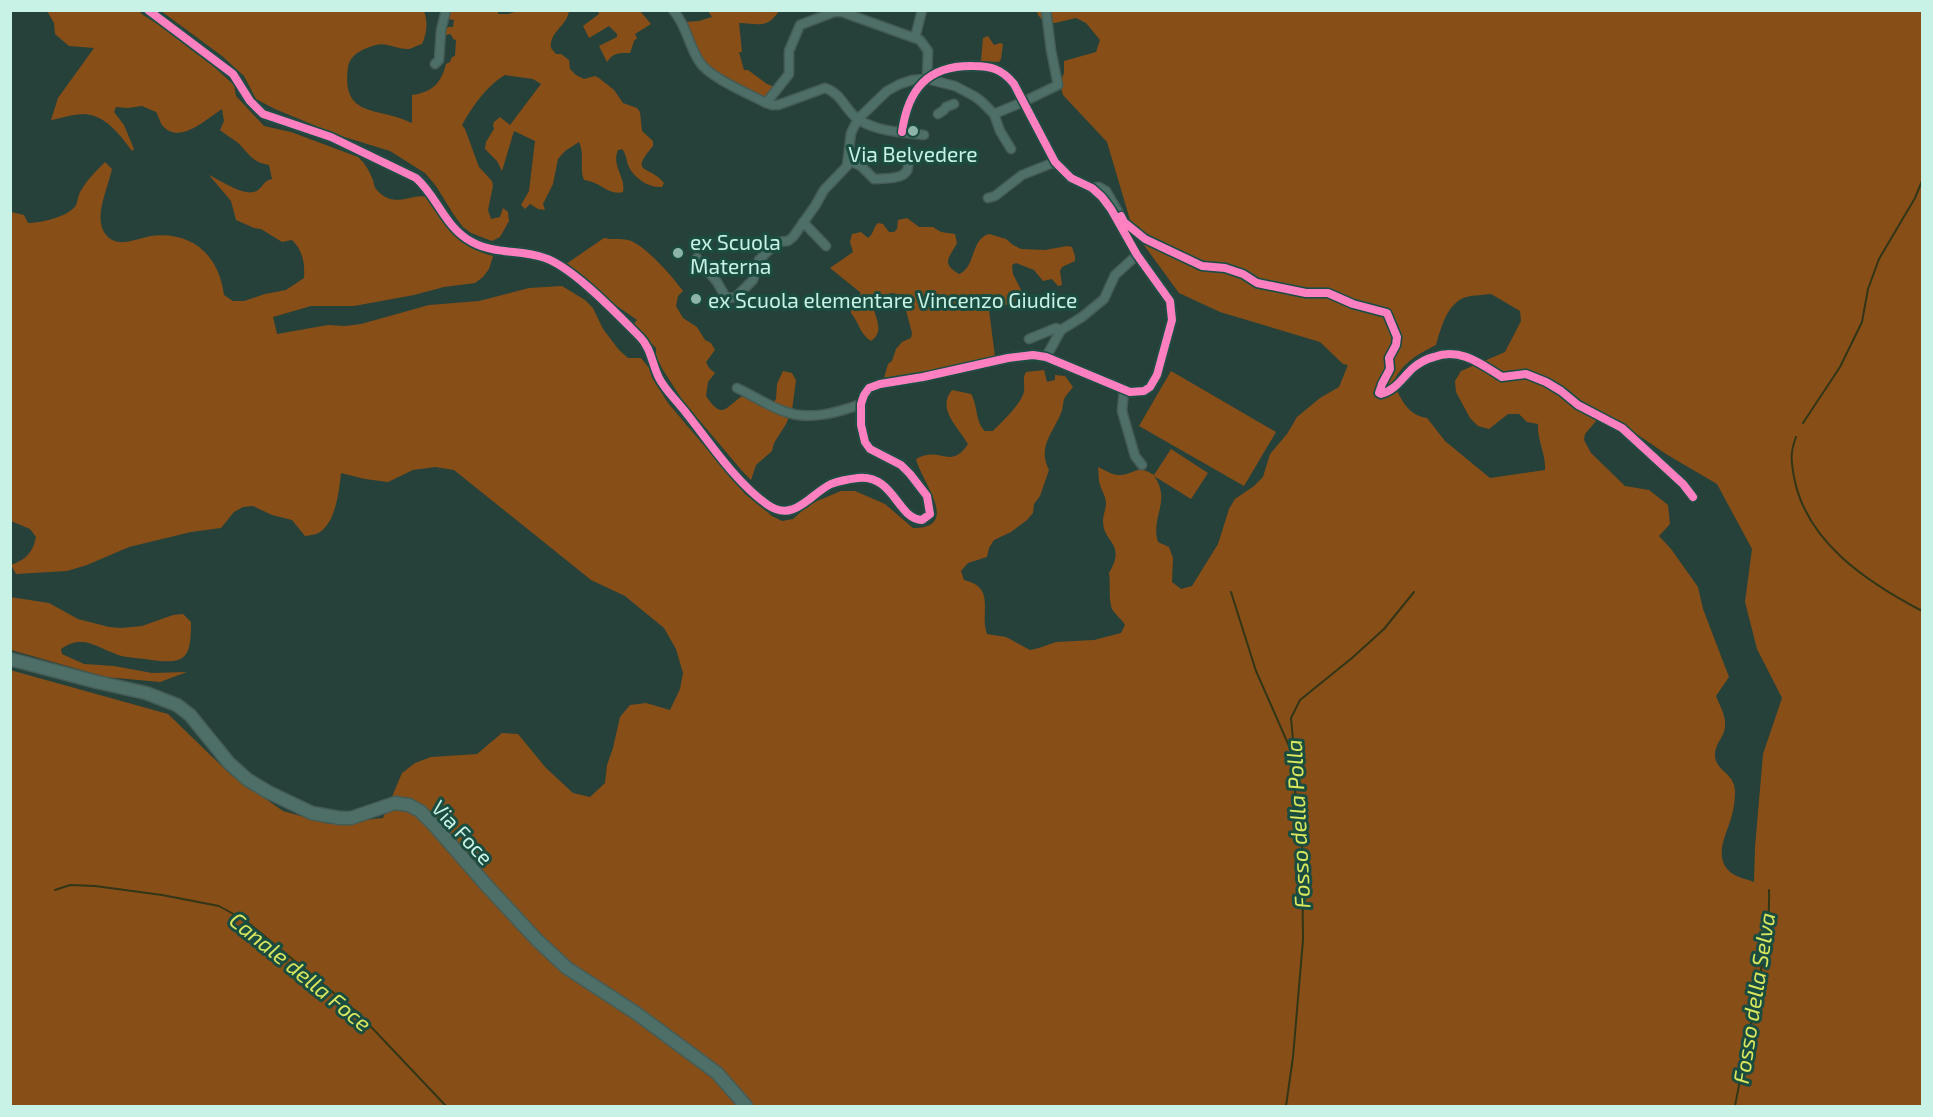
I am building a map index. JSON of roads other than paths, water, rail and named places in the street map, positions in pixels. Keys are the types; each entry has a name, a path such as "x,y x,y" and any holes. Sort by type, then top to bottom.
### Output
{"main road":[{"name":"Via Foce","path":"10,659 163,698 177,705 190,716 229,763 248,780 312,813 351,818 394,803 414,808 429,819 537,940 567,968 636,1013 717,1073 746,1107"}],"street":[{"path":"148,10 233,74 250,101 262,114 331,137 416,178 425,186 457,231 471,242 490,249 540,256 553,260 567,270 643,339 659,379 744,483 769,506 778,510 791,511 832,484 864,477 879,482 886,488 910,517 922,520 930,514 927,496 910,474 901,465 870,448 866,442 861,425 861,404 869,388 879,384 1020,356 1046,357 1124,390 1137,393 1150,387 1154,381 1172,320 1170,301 1137,255 1111,210 1092,188 1071,178 1055,162 1008,76 1001,70 991,67 942,69 927,79 907,107 902,132"},
{"path":"435,64 439,60 441,30 446,10"},
{"path":"673,10 685,27 695,55 701,64 718,77 766,103 778,105 825,88 838,95 858,119 891,132 924,135"},
{"path":"915,38 922,10"},
{"path":"993,114 1058,85 1050,50 1047,10"},
{"path":"766,103 789,74 789,51 800,25 838,11 915,38 923,43 928,51 927,79"},
{"path":"697,258 725,296 731,298 738,296 753,280 759,260 763,255 777,242 788,241 821,198 824,190 847,166 851,133 858,119 895,86 912,80 927,79 959,88 981,101 993,114 1011,149"},
{"path":"938,114 944,111 945,107 954,104"},
{"path":"848,160 861,166 874,179 902,176 907,173 908,162"},
{"path":"988,198 995,196 1022,175 1055,162"},
{"path":"1092,188 1099,187 1106,191 1124,222 1145,239 1202,266 1225,268 1244,274 1257,283 1306,293 1328,293 1353,304 1387,313 1397,337 1396,345 1389,358 1390,369 1379,393 1390,392 1414,367 1442,354 1451,353 1470,358 1502,377 1526,374 1546,382 1578,405 1622,428 1683,484 1693,497"},
{"path":"803,222 826,246"},
{"path":"1046,357 1061,330 1104,299 1115,275 1137,255"},
{"path":"1029,339 1056,328 1061,330"},
{"path":"737,387 782,411 794,414 822,415 861,404"},
{"path":"1124,390 1122,411 1135,456 1142,465"}],"waterway":[{"path":"1803,423 1840,367 1862,322 1868,289 1879,259 1915,198 1922,181"},
{"path":"1796,437 1792,466 1801,500 1811,521 1825,540 1860,573 1922,611"},
{"path":"1231,592 1256,671 1293,755"},
{"name":"Fosso della Polla","path":"1286,1106 1293,1057 1303,940 1302,838 1295,791 1291,718 1300,700 1384,629 1414,592"},
{"name":"Canale della Foce","path":"55,890 70,885 95,886 219,906 246,921 357,1012 446,1106"},
{"name":"Fosso della Selva","path":"1735,1106 1756,1000 1768,918 1769,890"}],"place":[{"name":"Via Belvedere","path":"913,131"},
{"name":"ex Scuola Materna","path":"678,253"},
{"name":"ex Scuola elementare Vincenzo Giudice","path":"696,299"}]}
